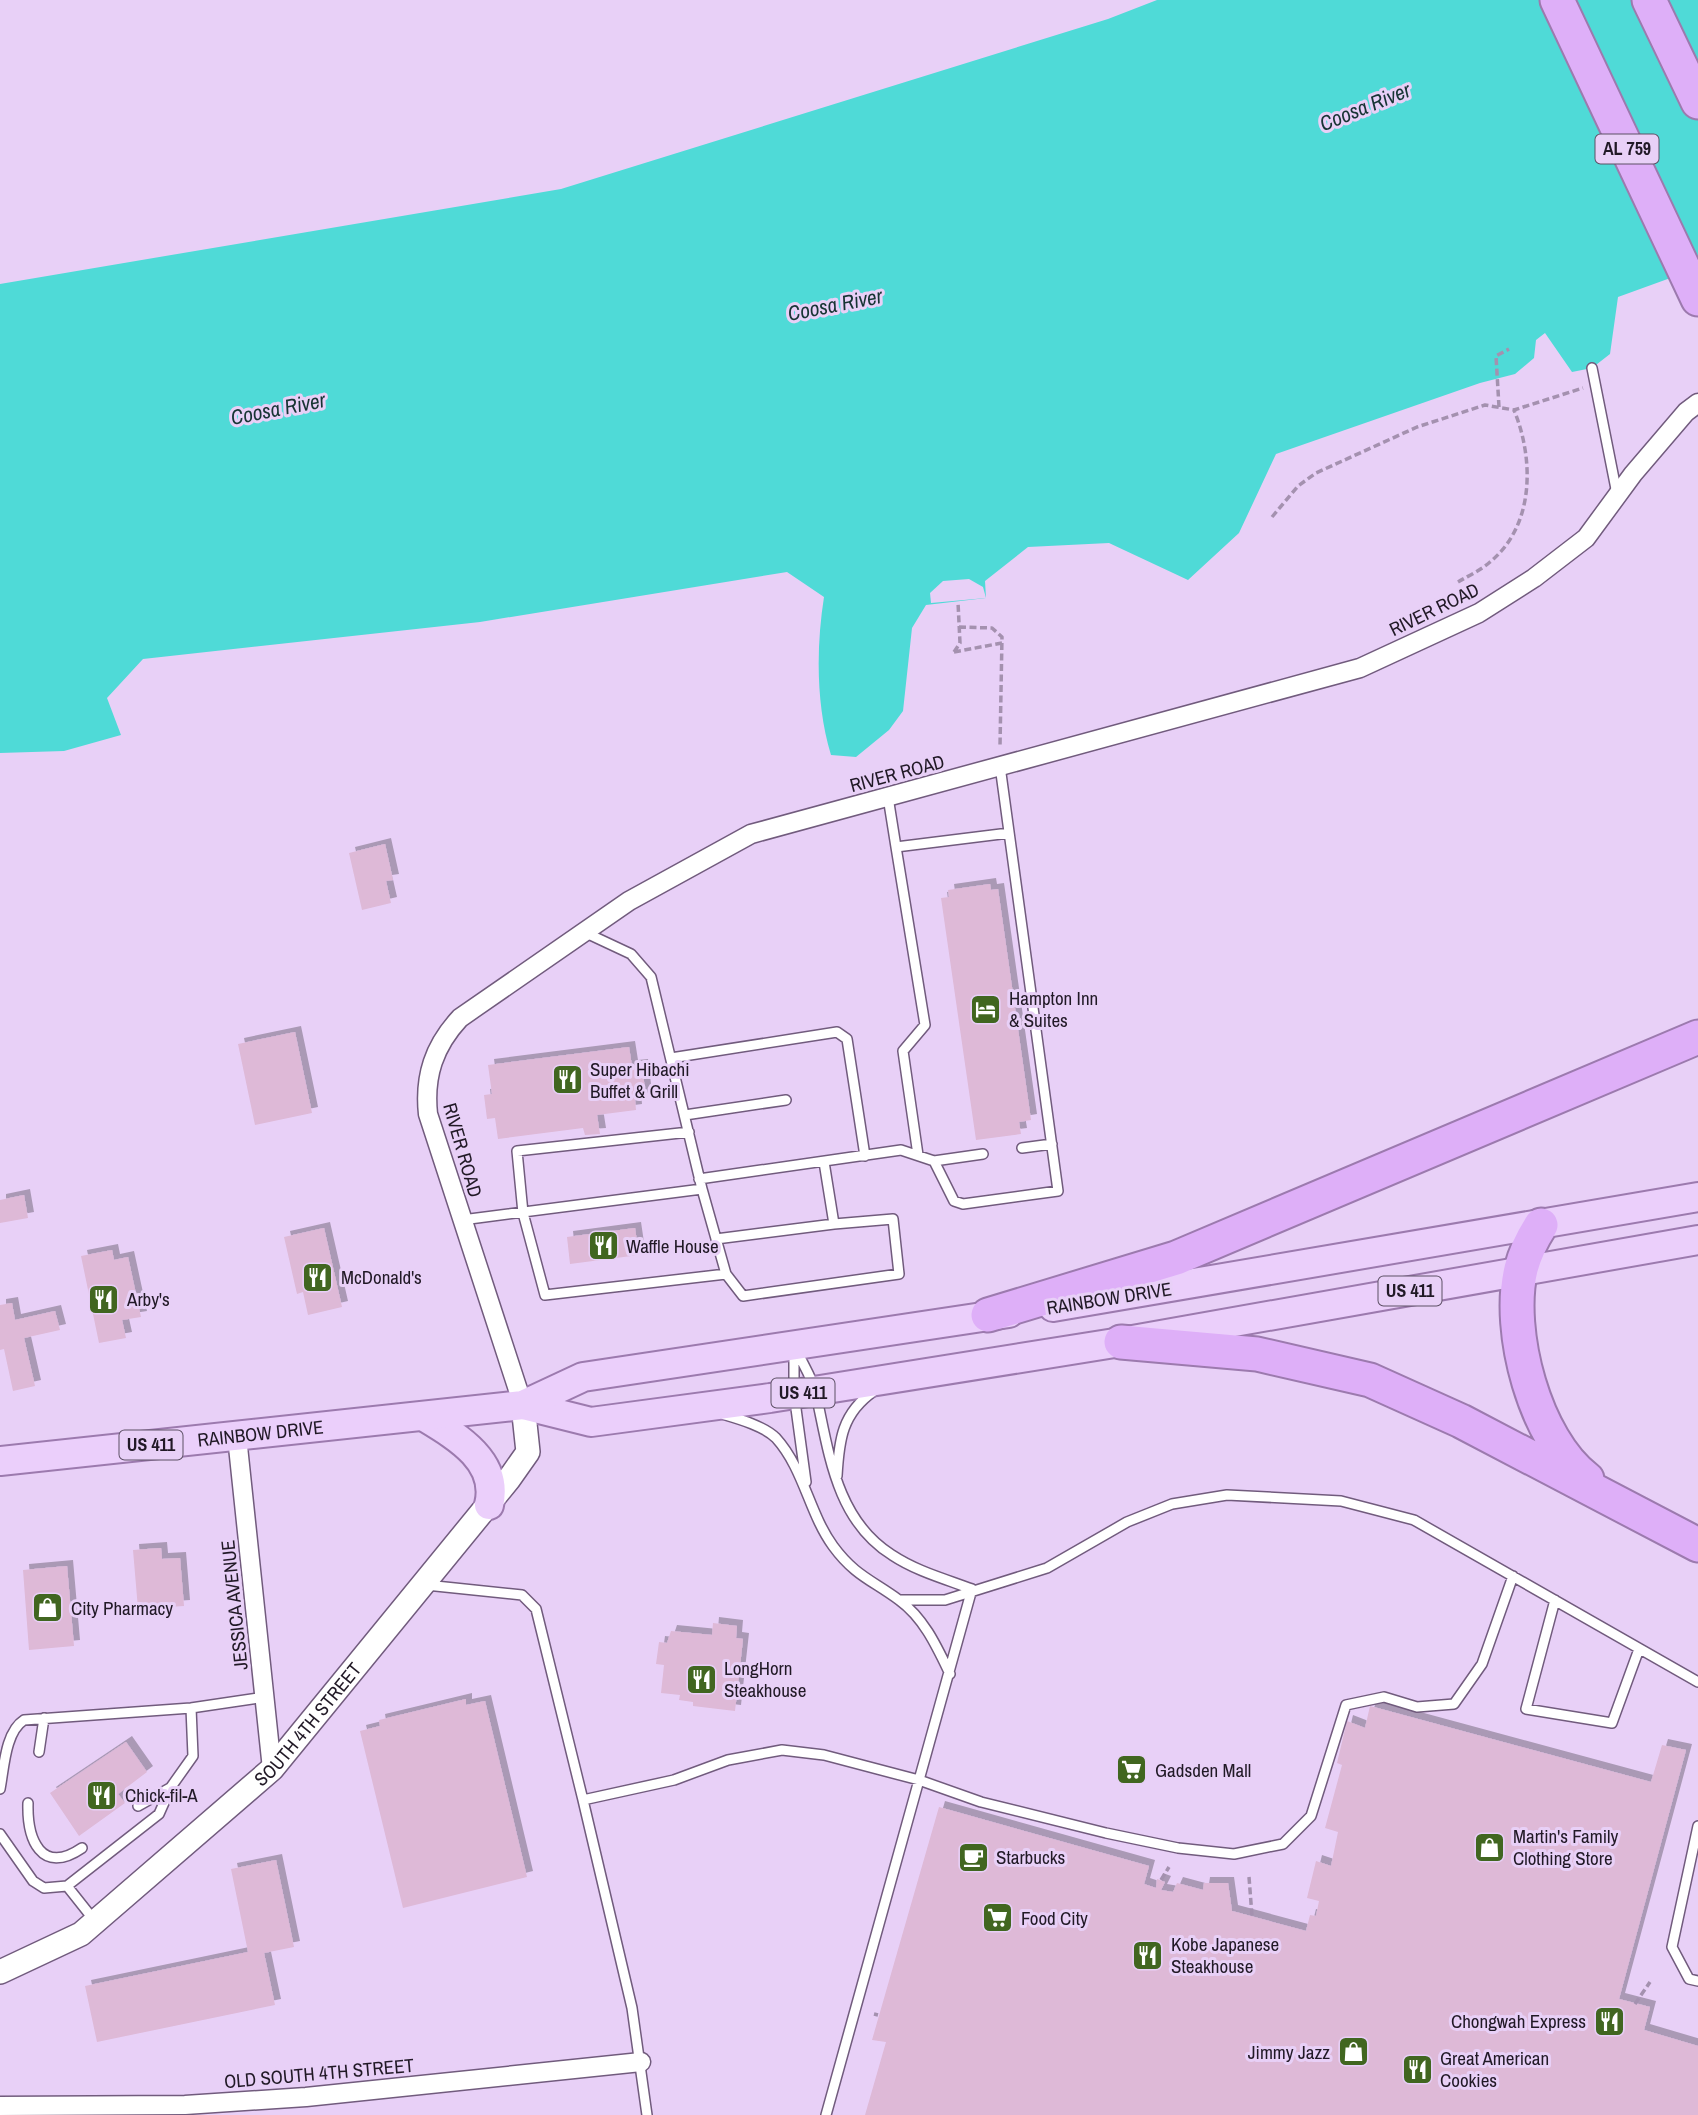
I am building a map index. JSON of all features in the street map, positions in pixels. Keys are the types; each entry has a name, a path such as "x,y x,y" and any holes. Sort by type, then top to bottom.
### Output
{"highway":[{"name":"AL 759","path":"1557,0 1698,299"},
{"path":"1649,0 1698,102"},
{"path":"988,1315 1176,1258 1698,1037"},
{"path":"1541,1225 1520,1272 1518,1307 1522,1349 1544,1419 1573,1468 1628,1509"},
{"path":"1121,1342 1257,1354 1370,1380 1461,1421 1698,1545"}],"main road":[{"name":"RAINBOW DRIVE","path":"0,1461 523,1405 583,1377 988,1315 1112,1299 1698,1197"},
{"name":"RAINBOW DRIVE","path":"523,1405 591,1422 805,1393 1121,1342 1698,1240"},
{"path":"423,1416 466,1446 482,1463 493,1488 489,1505"}],"street":[{"name":"RIVER ROAD","path":"523,1405 428,1114 427,1083 435,1054 460,1018 629,901 751,834 1360,667 1479,613 1534,578 1586,538 1617,495 1686,412 1698,403"},
{"name":"SOUTH 4TH STREET","path":"0,1972 81,1934 272,1769 489,1505 528,1452 523,1405"},
{"name":"JESSICA AVENUE","path":"237,1437 272,1769"},
{"name":"OLD SOUTH 4TH STREET","path":"0,2106 185,2105 306,2097 641,2062"}],"lane":[{"path":"1592,368 1617,495"},
{"path":"934,1161 954,1201 963,1204 1058,1191 1000,766"},
{"path":"888,797 925,1025 903,1051 918,1155"},
{"path":"896,847 1009,832"},
{"path":"584,932 631,954 651,977 700,1184 726,1274 743,1296 899,1274 893,1219 716,1239"},
{"path":"671,1058 837,1032 847,1039 865,1156"},
{"path":"685,1115 786,1100"},
{"path":"689,1132 517,1151 523,1213 545,1295 726,1274"},
{"path":"1022,1148 1052,1144"},
{"path":"462,1220 523,1213 901,1150 934,1161 983,1154"},
{"path":"824,1161 834,1224"},
{"path":"794,1345 805,1393 824,1439 837,1482 863,1529 890,1554 922,1571 972,1589"},
{"path":"794,1345 805,1393 807,1487"},
{"path":"837,1482 839,1441 847,1418 857,1403 905,1377"},
{"path":"701,1407 744,1421 775,1437 807,1487 817,1519 835,1549 863,1578 899,1600 928,1630 950,1674"},
{"path":"899,1600 945,1600 972,1589 1047,1568 1127,1522 1172,1504 1227,1494 1341,1501 1414,1520 1698,1682"},
{"path":"583,1800 674,1780 728,1760 782,1750 824,1755 919,1780 981,1802 1178,1848 1234,1853 1283,1844 1311,1816 1346,1705 1384,1697 1417,1707 1454,1704 1482,1664 1513,1576"},
{"path":"423,1585 522,1595 536,1609 632,2008 647,2115"},
{"path":"826,2115 972,1589"},
{"path":"1555,1600 1526,1709 1612,1723 1639,1649"},
{"path":"0,1789 16,1725 24,1720 191,1709 264,1697"},
{"path":"0,1834 33,1881 44,1888 67,1885 159,1814 170,1787 193,1756 191,1709"},
{"path":"39,1752 44,1718"},
{"path":"138,1806 170,1787"},
{"path":"28,1803 28,1826 39,1850 48,1857 60,1859 82,1848"},
{"path":"1698,1826 1672,1947 1689,1979 1698,1981"},
{"path":"67,1885 95,1922"}],"path":[{"path":"1499,407 1496,356 1509,349"},
{"path":"1272,517 1298,486 1316,473 1417,427 1477,407 1514,410 1567,393"},
{"path":"1458,582 1490,562 1501,551 1516,530 1525,506 1528,480 1521,428 1514,410"},
{"path":"958,602 960,643 954,652 1002,643"},
{"path":"959,627 992,628 1002,636 1000,766"},
{"path":"1161,1881 1169,1867"},
{"path":"1249,1877 1252,1916"},
{"path":"1635,2004 1650,1982"}],"water":[{"name":"Coosa River","path":"1157,0 1698,0 1698,268 1618,297 1610,354 1592,368 1572,372 1545,333 1536,340 1534,358 1515,374 1480,383 1276,454 1239,533 1188,580 1109,543 1028,547 985,581 986,598 926,605 912,628 903,711 889,730 856,757 831,755 822,717 819,677 824,597 787,572 480,622 143,659 107,698 121,735 64,751 0,753 0,284 561,189 1108,19"}],"pier":[{"path":"969,579 983,587 986,598 931,603 930,593 943,581"}],"building":[{"path":"385,844 393,880 386,881 391,903 362,910 349,853"},
{"name":"Hampton Inn & Suites","path":"990,884 991,890 998,889 1031,1120 1019,1122 1021,1134 976,1140 941,898 949,897 948,890"},
{"path":"295,1032 312,1113 255,1125 238,1044"},
{"name":"Super Hibachi Buffet & Grill","path":"629,1047 632,1066 642,1065 646,1098 635,1099 636,1110 597,1115 600,1134 585,1135 583,1128 498,1139 495,1118 487,1119 484,1095 492,1094 488,1065"},
{"path":"24,1195 28,1218 0,1223 0,1200"},
{"path":"324,1228 342,1307 308,1315 303,1292 297,1294 284,1237"},
{"name":"Waffle House","path":"635,1228 639,1255 570,1264 567,1237"},
{"path":"112,1250 114,1260 128,1257 141,1317 122,1320 126,1338 99,1343 81,1256"},
{"path":"12,1303 15,1320 55,1311 60,1330 24,1338 35,1386 13,1391 4,1349 0,1350 0,1305"},
{"path":"161,1548 162,1559 180,1558 184,1606 138,1609 133,1550"},
{"name":"City Pharmacy","path":"67,1566 74,1646 29,1650 23,1570"},
{"name":"LongHorn Steakhouse","path":"713,1623 737,1626 736,1638 743,1639 735,1711 693,1706 693,1702 679,1700 680,1695 661,1693 664,1665 656,1664 659,1642 667,1643 671,1631 712,1635"},
{"path":"466,1699 466,1705 485,1701 527,1877 403,1908 360,1731 380,1726 379,1720"},
{"path":"1370,1706 1651,1782 1662,1745 1686,1750 1619,1999 1650,2007 1644,2030 1698,2046 1698,2115 865,2115 886,2042 872,2040 939,1807 1149,1866 1144,1884 1156,1888 1157,1879 1165,1882 1161,1890 1173,1892 1177,1883 1203,1890 1204,1883 1228,1883 1232,1911 1306,1931 1310,1915 1316,1916 1319,1901 1307,1898 1316,1861 1331,1866 1338,1832 1325,1828 1342,1765 1337,1763 1347,1721 1365,1728"},
{"path":"126,1742 147,1772 118,1794 125,1803 79,1836 50,1793"},
{"path":"276,1860 294,1947 264,1953 275,2005 97,2042 85,1986 248,1952 231,1869"}],"place":[{"name":"Hampton Inn & Suites","path":"986,1009"},
{"name":"Super Hibachi Buffet & Grill","path":"567,1080"},
{"name":"Waffle House","path":"603,1246"},
{"name":"McDonald's","path":"318,1277"},
{"name":"Arby's","path":"104,1299"},
{"name":"City Pharmacy","path":"48,1608"},
{"name":"LongHorn Steakhouse","path":"701,1679"},
{"name":"Gadsden Mall","path":"1132,1770"},
{"name":"Chick-fil-A","path":"102,1795"},
{"name":"Martin's Family Clothing Store","path":"1490,1847"},
{"name":"Starbucks","path":"973,1857"},
{"name":"Food City","path":"998,1918"},
{"name":"Kobe Japanese Steakhouse","path":"1148,1955"},
{"name":"Chongwah Express","path":"1609,2021"},
{"name":"Jimmy Jazz","path":"1353,2052"},
{"name":"Great American Cookies","path":"1417,2069"}]}
